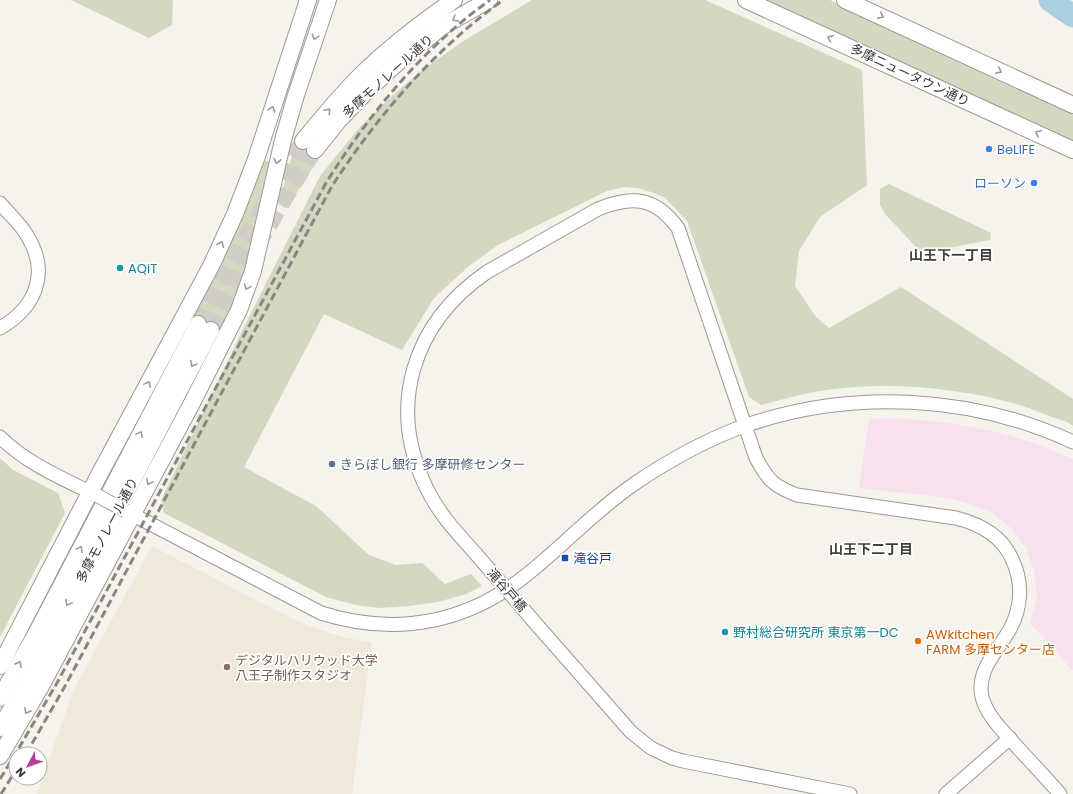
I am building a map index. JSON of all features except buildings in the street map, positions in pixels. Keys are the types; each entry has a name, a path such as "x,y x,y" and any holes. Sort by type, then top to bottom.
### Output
{"main road":[{"path":"0,666 94,494 208,272 235,214 256,160 308,0"},
{"path":"0,756 40,688 129,512 216,356 239,310 259,248 276,164 284,134 328,0"},
{"name":"多摩モノレール通り","path":"454,0 408,34 360,76 327,112 309,145 339,120 397,63 443,26 489,0"},
{"name":"多摩ニュータウン通り","path":"746,0 1073,150"},
{"path":"845,0 1073,105"},
{"name":"多摩モノレール通り","path":"0,698 205,327 26,684 0,728"}],"street":[{"name":"滝谷戸橋","path":"850,794 683,761 672,758 643,743 631,732 444,517 435,504 419,472 408,425 408,397 412,375 420,351 436,321 453,300 471,283 500,264 598,209 625,200 646,202 658,208 671,219 678,228 756,458 764,473 773,484 797,495 956,518 971,522 984,528 1003,543 1012,559 1020,581 1018,607 1010,630 988,661 984,670 982,697 996,723 1060,794"},
{"path":"0,203 28,236 36,253 39,272 37,286 32,298 11,322 0,328"},
{"path":"0,437 24,458 321,613 337,618 369,624 427,622 456,615 494,598 530,572 592,517 654,471 697,448 745,426 766,419 818,408 857,403 900,402 946,405 979,411 1029,424 1073,442"},
{"path":"946,794 1010,738"}],"shaded area":[{"path":"896,418 950,423 992,431 1035,443 1073,459 1073,671 1030,623 1037,597 1034,571 1026,548 1013,530 993,513 973,505 948,498 859,488 869,419"},
{"name":"デジタルハリウッド大学 八王子制作スタジオ","path":"152,546 311,627 346,638 372,642 352,794 37,794 40,786 48,786 48,763 73,691"}],"green space":[{"path":"71,0 173,0 172,25 149,38"},
{"path":"532,0 705,0 862,70 867,185 820,217 799,251 795,286 816,317 829,328 901,287 1073,399 1073,426 1067,422 1009,402 961,392 912,387 887,386 838,389 807,393 761,405 749,397 687,221 664,197 637,188 624,187 607,191 498,245 469,266 434,298 402,350 324,314 244,467 316,506 369,555 396,565 422,563 445,584 471,574 482,586 466,594 438,602 380,608 356,605 326,597 164,513 161,500 244,327 320,176 360,127 393,95 421,71 465,40"},
{"path":"765,0 830,0 1073,114 1073,142"},
{"path":"297,137 321,155 289,205 285,208 279,204"},
{"path":"265,161 269,161 243,276 231,307 218,330 194,318"},
{"path":"889,184 991,233 990,240 927,252 917,248 885,214 880,205 880,189"},
{"path":"0,458 13,470 58,493 65,513 0,637"}],"waterway":[{"path":"1050,0 1073,16"}],"tunnel":[{"path":"198,324 278,180 303,141"},
{"path":"211,330 236,284 315,150"}],"railway":[{"path":"0,779 57,683 326,183 360,132 399,84 442,39 490,0"},
{"path":"31,746 64,688 332,186 350,159 388,109 409,85 453,40 503,0"},
{"path":"1,794 8,783"}],"place":[{"name":"BeLIFE","path":"989,149"},
{"name":"ローソン","path":"1034,183"},
{"name":"AQiT","path":"120,268"},
{"name":"きらぼし銀行 多摩研修センター","path":"332,464"},
{"name":"滝谷戸","path":"565,558"},
{"name":"野村総合研究所 東京第一DC","path":"725,632"},
{"name":"AWkitchen FARM 多摩センター店","path":"918,641"},
{"name":"デジタルハリウッド大学 八王子制作スタジオ","path":"227,667"}],"district":[{"name":"山王下一丁目","path":"951,255"},
{"name":"山王下二丁目","path":"871,549"}]}
